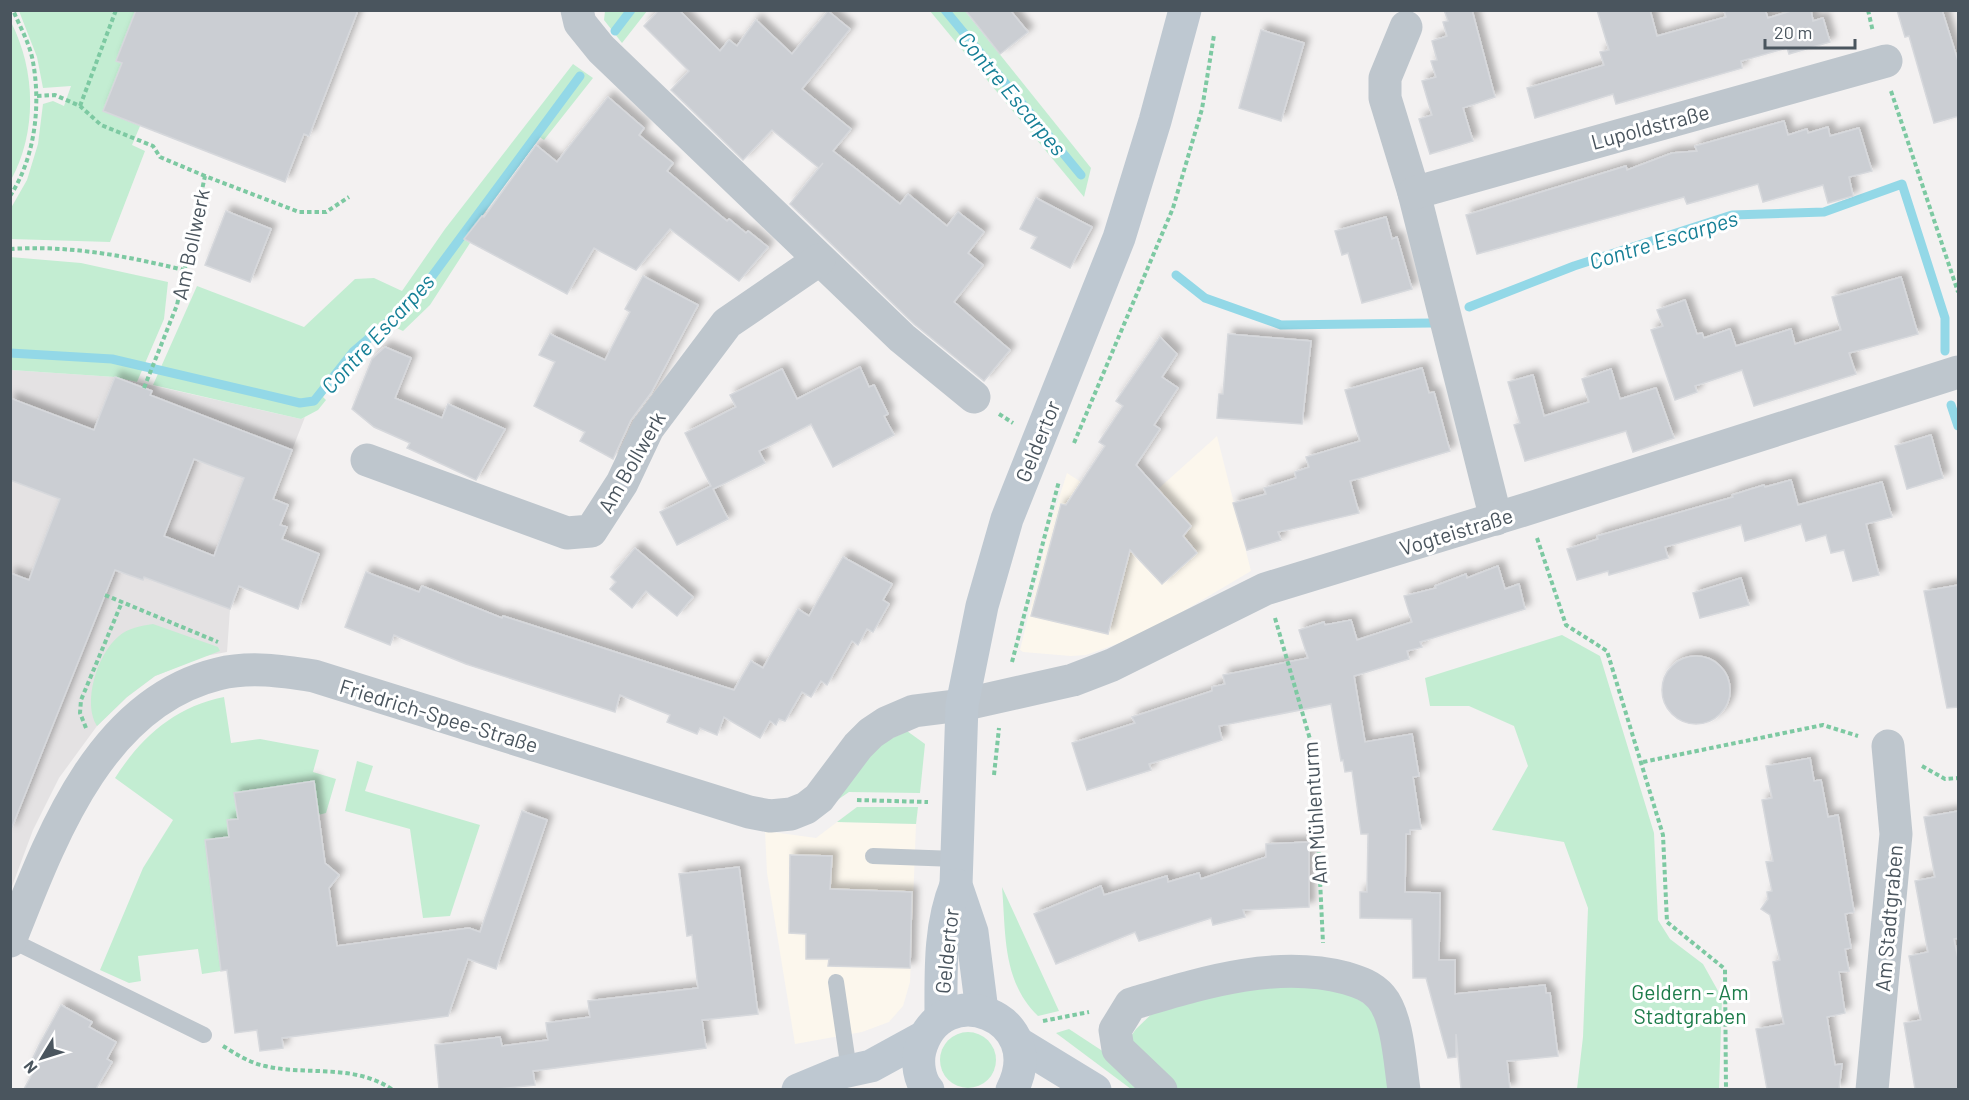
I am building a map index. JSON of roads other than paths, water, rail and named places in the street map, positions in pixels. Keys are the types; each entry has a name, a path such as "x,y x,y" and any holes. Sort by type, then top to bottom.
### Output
{"main road":[{"name":"Geldertor","path":"927,1089 920,1070 919,1053 932,1028 948,905 956,872 962,705 982,606 1007,519 1119,238 1155,121 1185,10"},
{"name":"Geldertor","path":"956,872 972,932 982,1011"},
{"path":"798,1089 849,1070 871,1066 932,1028 952,1012 982,1011 997,1017 1010,1029 1018,1043 1021,1060 1019,1077 1012,1089"},
{"path":"1018,1043 1095,1089"}],"street":[{"path":"577,10 580,23 601,49 902,338 974,397"},
{"path":"1406,27 1385,78 1386,98 1414,193 1496,519"},
{"name":"Lupoldstraße","path":"1414,193 1884,62"},
{"name":"Am Bollwerk","path":"367,460 567,533 591,531 622,483 648,428 727,323 819,260"},
{"name":"Vogteistraße","path":"962,705 1073,680 1112,665 1265,589 1496,519 1959,372"},
{"name":"Friedrich-Spee-Straße","path":"11,941 41,865 69,807 107,750 133,722 171,694 203,678 232,671 272,670 314,676 749,813 770,816 791,814 819,798 858,746 886,723 914,711 962,705"},
{"name":"Am Stadtgraben","path":"1872,1089 1896,834 1888,746"},
{"path":"1161,1089 1118,1049 1115,1030 1131,1004 1246,974 1324,972 1366,984 1381,997 1390,1014 1404,1089"}],"lane":[{"path":"873,856 956,872"},
{"path":"11,941 204,1035"},
{"path":"836,982 849,1070"}],"waterway":[{"name":"Contre Escarpes","path":"615,31 631,10"},
{"name":"Contre Escarpes","path":"945,10 1081,175"},
{"name":"Contre Escarpes","path":"10,353 112,359 300,403 314,401 353,352 416,298 580,76"},
{"name":"Contre Escarpes","path":"1469,307 1574,266 1732,215 1824,212 1902,184 1945,318 1945,351"},
{"name":"Contre Escarpes","path":"1176,275 1205,298 1281,325 1431,323"},
{"name":"Contre Escarpes","path":"1951,405 1958,426"}],"park label":[{"name":"Geldern - Am Stadtgraben","path":"1690,1003"}]}
